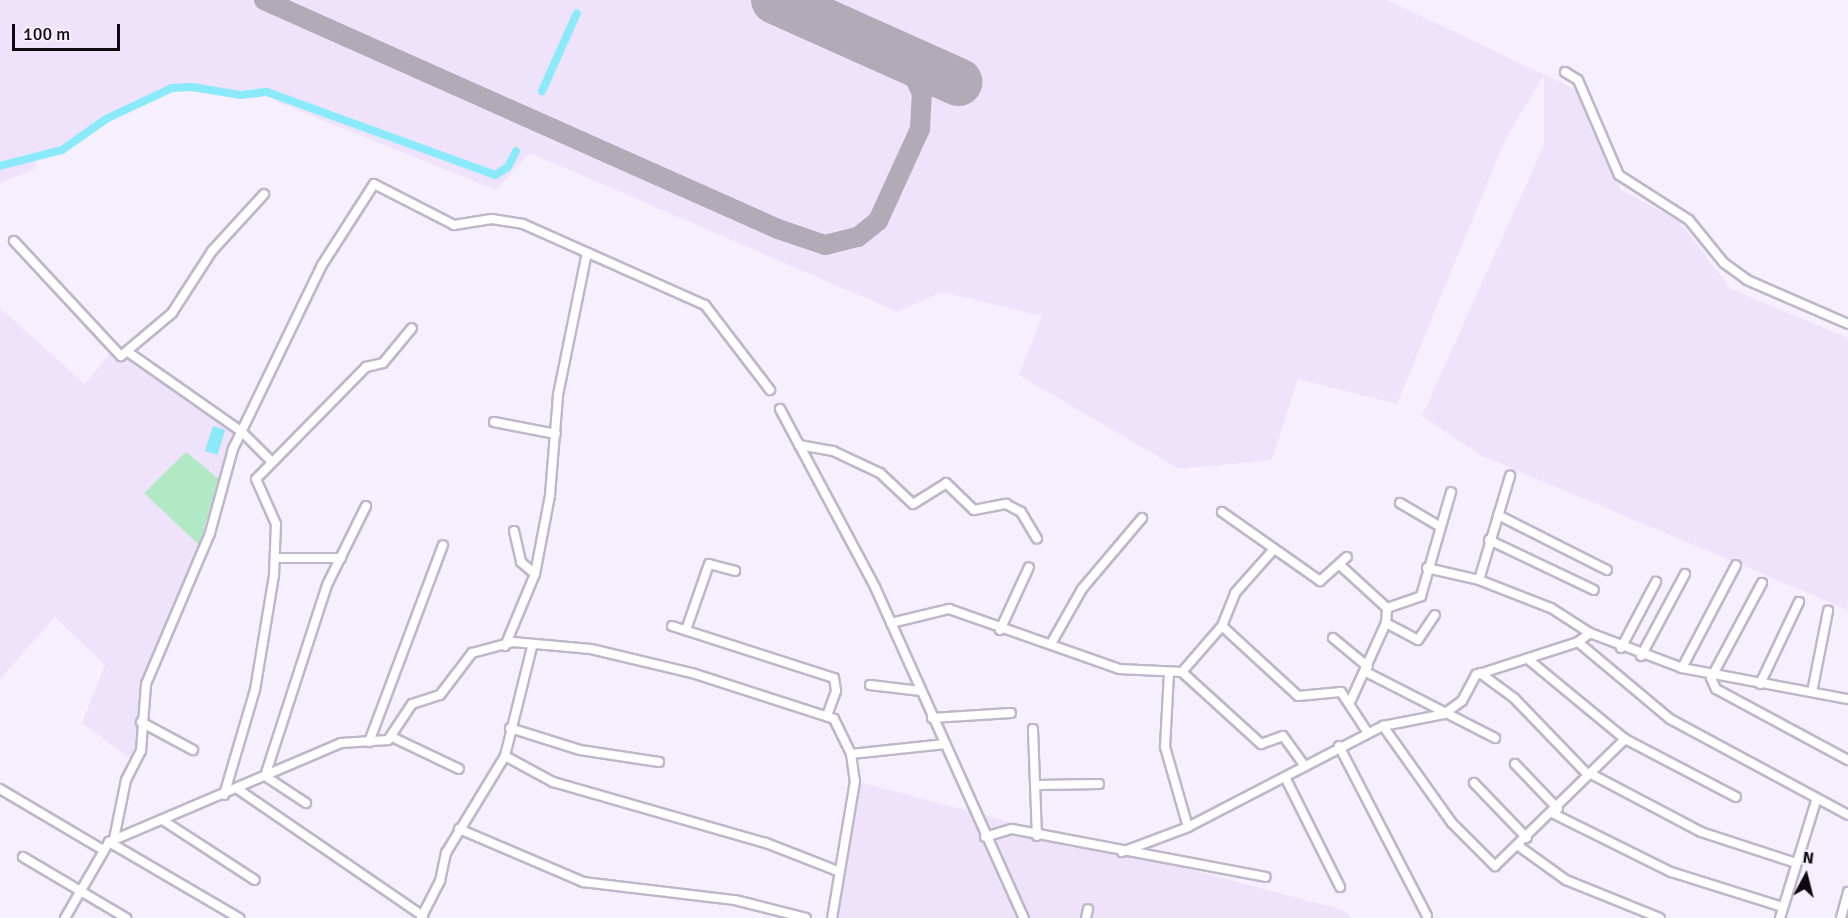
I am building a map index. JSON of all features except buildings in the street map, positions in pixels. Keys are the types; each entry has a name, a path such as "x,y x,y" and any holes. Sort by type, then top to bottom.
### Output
{"street":[{"path":"1565,72 1578,80 1619,175 1689,220 1724,263 1747,280 1848,324"},
{"path":"112,841 126,780 141,751 141,722 146,684 210,533 241,431 322,265 374,184 454,225 502,219 587,253 705,305 770,390"},
{"path":"14,241 112,351 121,356 172,313 212,251 264,194"},
{"path":"505,646 535,574 556,434 558,395 587,253"},
{"path":"224,795 255,690 275,558 276,524 256,484 271,461 366,367 383,363 412,328"},
{"path":"128,352 241,431 271,461"},
{"path":"780,409 891,623 985,837 1024,918"},
{"path":"494,422 556,434"},
{"path":"799,445 833,451 879,473 913,504 946,483 974,510 1006,504 1021,512 1037,539"},
{"path":"1479,580 1489,540 1510,476"},
{"path":"1387,608 1421,596 1439,526 1451,492"},
{"path":"1400,502 1439,526"},
{"path":"265,776 286,700 341,558 366,506"},
{"path":"1222,512 1320,582 1347,557"},
{"path":"1498,515 1607,570"},
{"path":"1052,642 1082,589 1142,518"},
{"path":"513,531 521,562 535,574"},
{"path":"1489,540 1594,590"},
{"path":"369,742 443,545"},
{"path":"891,623 949,609 1000,630 1052,642 1119,669 1182,672 1222,626 1235,593 1274,549"},
{"path":"275,558 341,558"},
{"path":"686,630 709,564 735,571"},
{"path":"1340,565 1387,608"},
{"path":"1682,668 1736,565"},
{"path":"1000,630 1029,567"},
{"path":"1427,568 1479,580 1551,608 1590,633 1641,656 1715,675 1848,699"},
{"path":"1641,656 1685,574"},
{"path":"1622,648 1656,582"},
{"path":"1762,583 1715,675 1716,689 1848,760"},
{"path":"1760,684 1799,602"},
{"path":"1351,700 1386,623 1387,608"},
{"path":"1812,692 1828,611"},
{"path":"1386,623 1418,640 1435,615"},
{"path":"672,626 834,678 836,691 827,716"},
{"path":"1222,626 1298,696 1332,689 1351,700 1368,733"},
{"path":"1122,852 1188,827 1285,777 1303,764 1383,726 1444,714 1457,707 1480,673 1529,660 1578,642 1590,633"},
{"path":"1333,638 1367,669 1444,714 1495,738"},
{"path":"1578,642 1670,719 1816,801 1848,815"},
{"path":"392,737 412,704 441,695 472,653 505,646 614,654 827,716 834,719 851,754 855,781 838,871 832,918"},
{"path":"239,790 422,917 459,829 505,756 510,728 532,647"},
{"path":"1529,660 1625,739 1736,797"},
{"path":"1182,672 1261,744 1283,736 1303,764"},
{"path":"1169,673 1165,747 1188,827"},
{"path":"1480,673 1514,698 1591,775 1701,832 1796,863"},
{"path":"870,685 921,691"},
{"path":"932,718 1011,713"},
{"path":"141,722 193,750"},
{"path":"1383,726 1452,823 1489,862 1501,864 1556,812 1625,739"},
{"path":"510,728 580,750 659,762"},
{"path":"1032,729 1038,785 1037,836"},
{"path":"66,918 103,850 112,841 239,790 265,776 341,743 369,742 392,737 459,769"},
{"path":"851,754 945,744"},
{"path":"1339,746 1427,916"},
{"path":"505,756 553,782 766,843 838,871"},
{"path":"1515,764 1556,812 1671,873 1783,907"},
{"path":"265,776 306,803"},
{"path":"1285,777 1340,887"},
{"path":"1474,783 1527,838"},
{"path":"1038,785 1099,784"},
{"path":"0,789 103,850"},
{"path":"1780,918 1816,801"},
{"path":"164,821 255,880"},
{"path":"459,829 583,882 735,900 806,918"},
{"path":"985,837 1012,829 1037,836 1266,877"},
{"path":"112,841 239,918"},
{"path":"1520,847 1566,880 1659,918"},
{"path":"23,857 126,918"},
{"path":"1841,918 1848,892"}],"shaded area":[{"path":"0,0 1387,0 1581,92 1621,190 1679,221 1731,289 1848,338 1848,610 1480,455 1422,416 1544,145 1544,75 1505,140 1397,404 1298,379 1272,460 1179,469 1019,375 1042,316 941,292 898,312 530,153 496,190 277,102 279,96 267,92 241,95 192,87 172,88 106,119 78,141 36,159 35,169 0,183"},
{"path":"0,308 85,384 112,351 128,352 241,431 210,533 149,675 141,751 133,761 82,723 105,665 55,617 0,679"},
{"path":"855,781 1343,910 1351,918 834,918"}],"green space":[{"path":"186,452 219,479 199,545 144,493"}],"water":[{"path":"213,426 225,430 217,455 205,451"}],"waterway":[{"path":"542,91 577,13"},
{"path":"0,166 62,150 106,119 172,88 192,87 241,95 267,92 495,175 508,167 516,151"}],"taxiway":[{"path":"264,0 778,229 825,245 858,237 878,221 920,129 922,93 905,59"}],"runway":[{"path":"775,0 958,82"}]}
